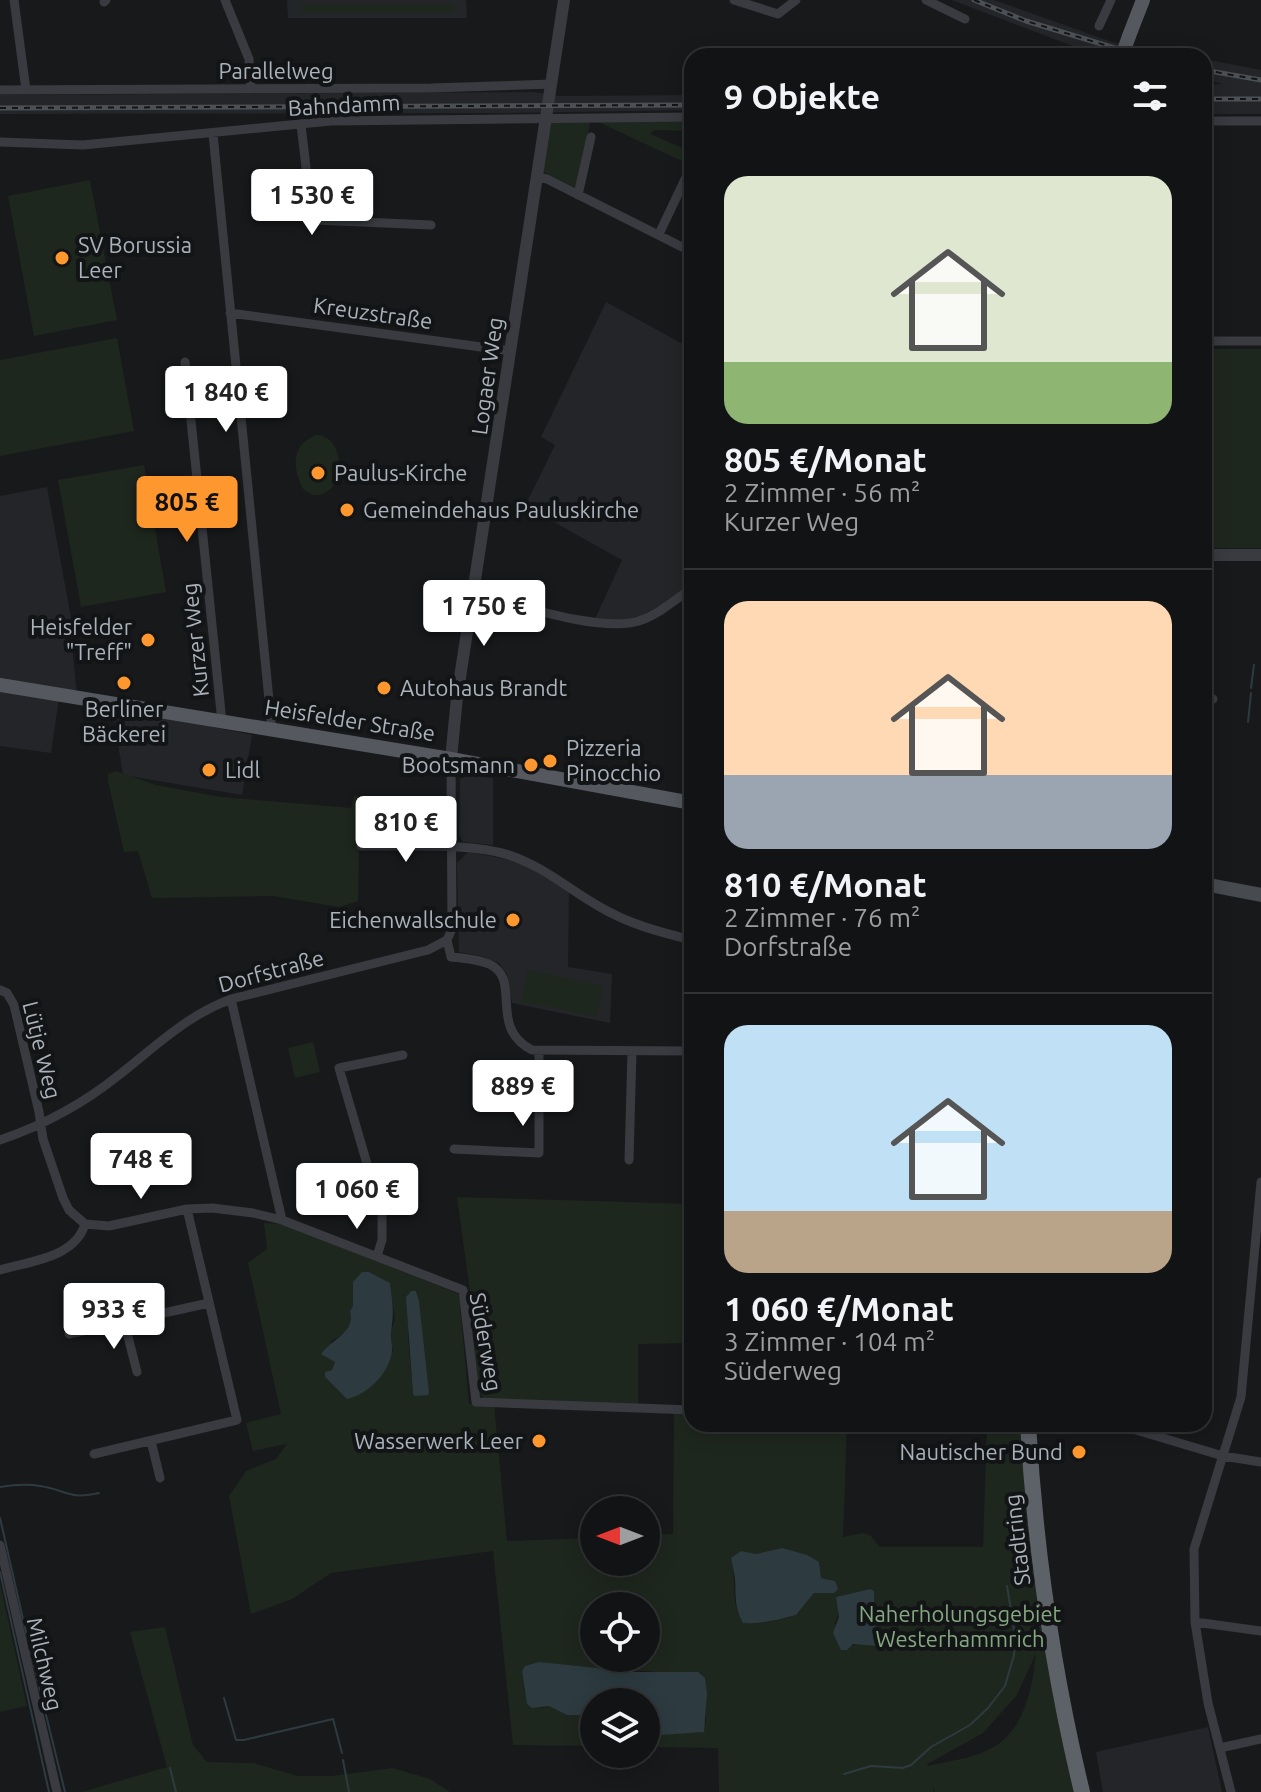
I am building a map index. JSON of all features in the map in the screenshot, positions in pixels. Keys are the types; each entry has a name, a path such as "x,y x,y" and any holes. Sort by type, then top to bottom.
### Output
{"highway":[{"name":"Stadtring","path":"1029,1432 1039,1553 1064,1719 1082,1792"}],"main road":[{"path":"1125,48 1143,0"},
{"name":"Heisfelder Straße","path":"0,685 451,759 684,802"},
{"path":"1212,886 1261,895"}],"street":[{"path":"14,0 26,90"},
{"path":"225,0 249,59 251,89"},
{"name":"Logaer Weg","path":"451,759 457,697 564,0"},
{"path":"734,0 778,14 796,0"},
{"path":"926,0 965,19"},
{"path":"1099,26 1111,0"},
{"name":"Parallelweg","path":"0,90 431,88 552,84"},
{"name":"Bahndamm","path":"0,142 83,145 331,121 684,117"},
{"path":"1212,121 1261,121"},
{"path":"301,125 315,220 431,225"},
{"path":"213,134 272,730"},
{"path":"578,195 591,137"},
{"path":"536,177 547,179 684,248"},
{"path":"659,234 684,181"},
{"name":"Kreuzstraße","path":"230,313 511,351"},
{"path":"1212,341 1261,341"},
{"name":"Kurzer Weg","path":"185,362 222,722"},
{"path":"1212,555 1261,555"},
{"path":"475,594 596,623 620,624 655,614 684,594"},
{"path":"451,759 452,929 447,940 451,957 487,963 501,975 510,1031 523,1046 539,1052 684,1051"},
{"path":"361,846 480,849 514,857 546,871 617,916 649,930 684,938"},
{"name":"Dorfstraße","path":"0,1140 40,1125 82,1102 197,1014 231,999 428,950 447,940"},
{"name":"Lütje Weg","path":"0,990 7,993 14,1005 40,1125"},
{"path":"231,999 282,1220"},
{"path":"629,1160 632,1051"},
{"path":"454,1149 539,1153 539,1052"},
{"path":"377,1256 382,1240 382,1215 339,1068 403,1055"},
{"path":"0,1270 69,1249 82,1236 85,1224 69,1210 63,1198 40,1125"},
{"path":"1231,1792 1208,1703 1195,1622 1194,1549 1243,1384 1258,1245 1261,1182"},
{"name":"Süderweg","path":"85,1224 109,1226 187,1209 212,1208 282,1220 463,1290 476,1402 684,1410"},
{"path":"94,1454 237,1420 187,1209"},
{"path":"69,1334 209,1303"},
{"path":"124,1321 137,1372"},
{"path":"1143,1432 1223,1456 1261,1462"},
{"path":"151,1441 160,1478"},
{"name":"Milchweg","path":"0,1545 57,1792"},
{"path":"1195,1622 1261,1631"},
{"path":"1220,1748 1261,1739"}],"shaded area":[{"path":"287,0 466,0 467,18 288,18"},
{"path":"952,0 994,0 1112,42 1145,48 1078,48"},
{"path":"1212,61 1261,70 1261,114 1212,114 1212,85 1222,84 1212,81"},
{"path":"534,92 558,96 684,95 684,110 0,114 0,95"},
{"path":"606,302 684,345 684,592 639,617 621,621 595,619 622,560 525,506 555,445 541,437"},
{"path":"47,487 74,634 71,635 77,695 60,691 51,753 0,746 0,496"},
{"path":"112,706 252,735 242,795 123,775"},
{"name":"Eichenwallschule","path":"470,775 493,778 493,845 463,842 459,835 460,779"},
{"name":"Eichenwallschule","path":"468,852 523,862 569,888 568,967 612,974 610,1023 512,1003 507,974 499,963 459,952 457,863"},
{"path":"362,1272 369,1272 390,1283 392,1351 387,1368 376,1382 362,1393 347,1399 325,1377 325,1372 332,1370 335,1362 321,1354 350,1324 353,1282"},
{"path":"411,1291 416,1291 419,1301 428,1395 413,1394 406,1297"},
{"path":"782,1548 819,1562 821,1578 835,1581 838,1589 834,1593 814,1593 796,1615 743,1623 737,1607 731,1558 741,1551 756,1554"},
{"path":"870,1589 874,1591 876,1646 853,1644 847,1650 841,1650 833,1633 839,1617 836,1597"},
{"path":"539,1662 580,1666 580,1672 698,1672 705,1678 707,1693 704,1732 660,1735 660,1688 580,1688 580,1715 567,1715 549,1706 532,1708 527,1704 522,1671 525,1666"},
{"path":"1208,1727 1222,1792 1103,1792 1096,1752"}],"green space":[{"path":"302,5 454,5 454,12 302,12"},
{"path":"684,118 684,131 655,130 650,134 684,148 684,162 592,119"},
{"path":"549,120 590,122 578,189 539,170"},
{"name":"SV Borussia Leer","path":"90,180 117,320 34,336 8,196"},
{"path":"117,338 134,431 0,456 0,360"},
{"path":"1212,349 1261,349 1261,548 1212,548"},
{"path":"316,435 330,440 334,445 339,467 338,482 326,492 313,495 303,489 296,458 302,445"},
{"path":"144,465 166,592 81,607 58,480"},
{"path":"116,771 156,785 221,797 351,808 354,796 360,797 358,901 339,907 273,896 152,898 138,851 124,852 108,781 108,774"},
{"path":"528,970 603,986 597,1017 521,1001"},
{"path":"313,1042 320,1072 295,1078 288,1048"},
{"path":"457,1197 684,1204 684,1343 638,1344 638,1407 486,1400 478,1392 469,1284"},
{"name":"Naherholungsgebiet Westerhammrich","path":"264,1223 283,1224 459,1294 469,1404 494,1404 507,1541 580,1538 580,1576 660,1576 660,1534 673,1534 674,1411 684,1411 684,1432 847,1432 843,1537 862,1533 870,1535 880,1547 983,1547 987,1432 1021,1432 1031,1546 1079,1792 935,1792 932,1782 934,1792 719,1792 718,1748 660,1747 660,1732 698,1733 706,1722 705,1678 658,1672 660,1592 580,1592 580,1667 539,1662 522,1671 525,1694 541,1708 549,1706 567,1715 580,1715 580,1746 513,1745 493,1551 331,1573 292,1599 251,1614 229,1496 246,1471 276,1459 287,1444 253,1451 246,1423 281,1414 248,1263 267,1249","holes":["369,1272 390,1283 395,1319 390,1335 393,1351 347,1399 325,1377 335,1362 330,1357 331,1341 350,1330 353,1321 350,1311 353,1306 353,1282","416,1291 429,1392 413,1394 408,1336","782,1548 819,1562 821,1578 835,1581 834,1593 814,1593 796,1615 763,1623 743,1623 735,1602 732,1563 741,1551 756,1554","870,1589 874,1591 876,1646 850,1646 835,1624 839,1612 836,1597","1036,1653 1029,1694 1010,1733 1000,1743 981,1753 928,1766 983,1733 1017,1695"]},
{"path":"0,1583 27,1706 0,1712"},
{"path":"165,1627 193,1745 207,1762 253,1763 298,1776 331,1776 393,1768 430,1779 450,1792 82,1792 167,1767 130,1632"}],"waterway":[{"path":"1251,688 1254,665"},
{"path":"1248,722 1251,693"},
{"path":"0,1487 31,1485 74,1495 99,1493"},
{"path":"0,1518 28,1641"},
{"path":"0,1572 49,1792"},
{"path":"844,1774 871,1766 903,1768 911,1765 931,1747 970,1725 988,1708 1005,1686 1014,1655 1015,1635 1007,1586"},
{"path":"30,1650 65,1792"},
{"path":"224,1698 236,1740 333,1719 342,1753"},
{"path":"343,1760 349,1792"},
{"path":"170,1768 176,1792"}],"railway":[{"path":"974,0 1026,21 1115,48"},
{"path":"1212,71 1261,80"},
{"path":"1212,99 1261,99"},
{"path":"0,108 684,105"}],"place":[{"name":"SV Borussia Leer","path":"62,258"},
{"name":"Paulus-Kirche","path":"318,473"},
{"name":"Gemeindehaus Pauluskirche","path":"347,510"},
{"name":"Heisfelder \"Treff\"","path":"148,640"},
{"name":"Berliner Bäckerei","path":"124,683"},
{"name":"Autohaus Brandt","path":"384,688"},
{"name":"Pizzeria Pinocchio","path":"550,761"},
{"name":"Bootsmann","path":"531,765"},
{"name":"Lidl","path":"209,770"},
{"name":"Eichenwallschule","path":"513,920"},
{"name":"Wasserwerk Leer","path":"539,1441"},
{"name":"Nautischer Bund","path":"1079,1452"}]}
